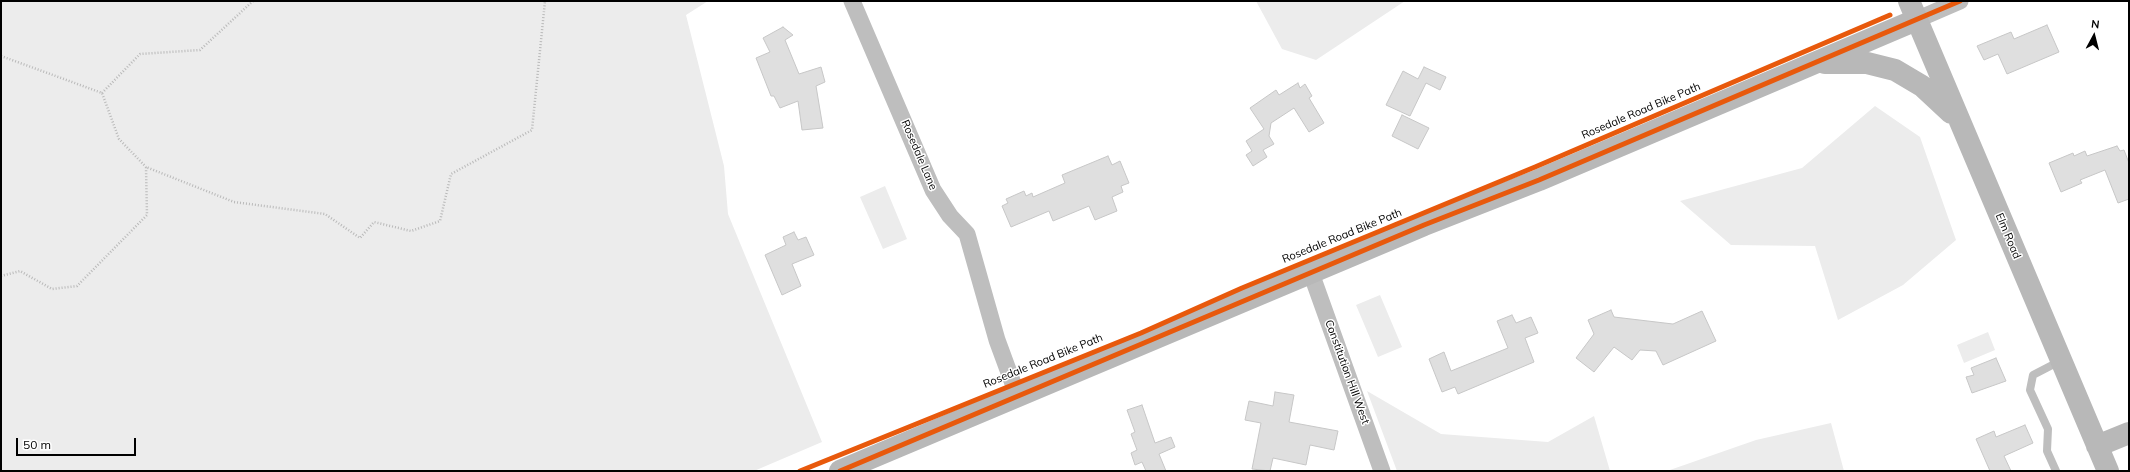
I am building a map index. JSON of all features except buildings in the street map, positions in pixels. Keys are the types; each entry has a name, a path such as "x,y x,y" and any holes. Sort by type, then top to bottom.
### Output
{"street":[{"name":"Rosedale Lane","path":"852,1 933,190 950,216 967,234 997,340 1018,397"},
{"path":"840,471 1424,225 1540,180 1806,66 1912,10 1960,1"},
{"name":"Elm Road","path":"1912,10 2108,471"},
{"path":"1806,66 1853,62 1874,64 1895,70 1922,86 1958,120"},
{"name":"Constitution Hill West","path":"1311,273 1382,471"},
{"path":"2098,446 2129,432"}],"lane":[{"path":"2056,471 2047,451 2048,429 2030,390 2033,376 2061,360"}],"path":[{"path":"102,93 140,54 200,50 253,1"},
{"path":"1,56 102,93 119,139 146,167 234,202 325,214 360,238 374,222 411,231 440,221 451,174 532,130 546,1"},
{"path":"1,276 20,271 52,289 77,286 147,215 146,167"}],"shaded area":[{"path":"1,1 708,1 686,15 724,166 728,214 822,442 754,471 1,471"},
{"path":"1256,1 1405,1 1316,60 1282,49"},
{"path":"1875,106 1920,137 1956,240 1903,285 1838,320 1815,246 1731,245 1680,201 1802,168"},
{"path":"885,186 907,239 883,249 860,197"},
{"path":"1380,295 1402,347 1378,357 1356,305"},
{"path":"1988,332 1995,350 1964,363 1957,345"},
{"path":"1367,391 1441,434 1548,442 1594,416 1610,471 1397,471"},
{"path":"1831,423 1844,471 1667,471 1756,440"}],"cycle path":[{"path":"840,471 1424,225 1539,180 1960,1"},
{"name":"Rosedale Road Bike Path","path":"800,471 1141,333 1242,288 1535,167 1890,15"}]}
